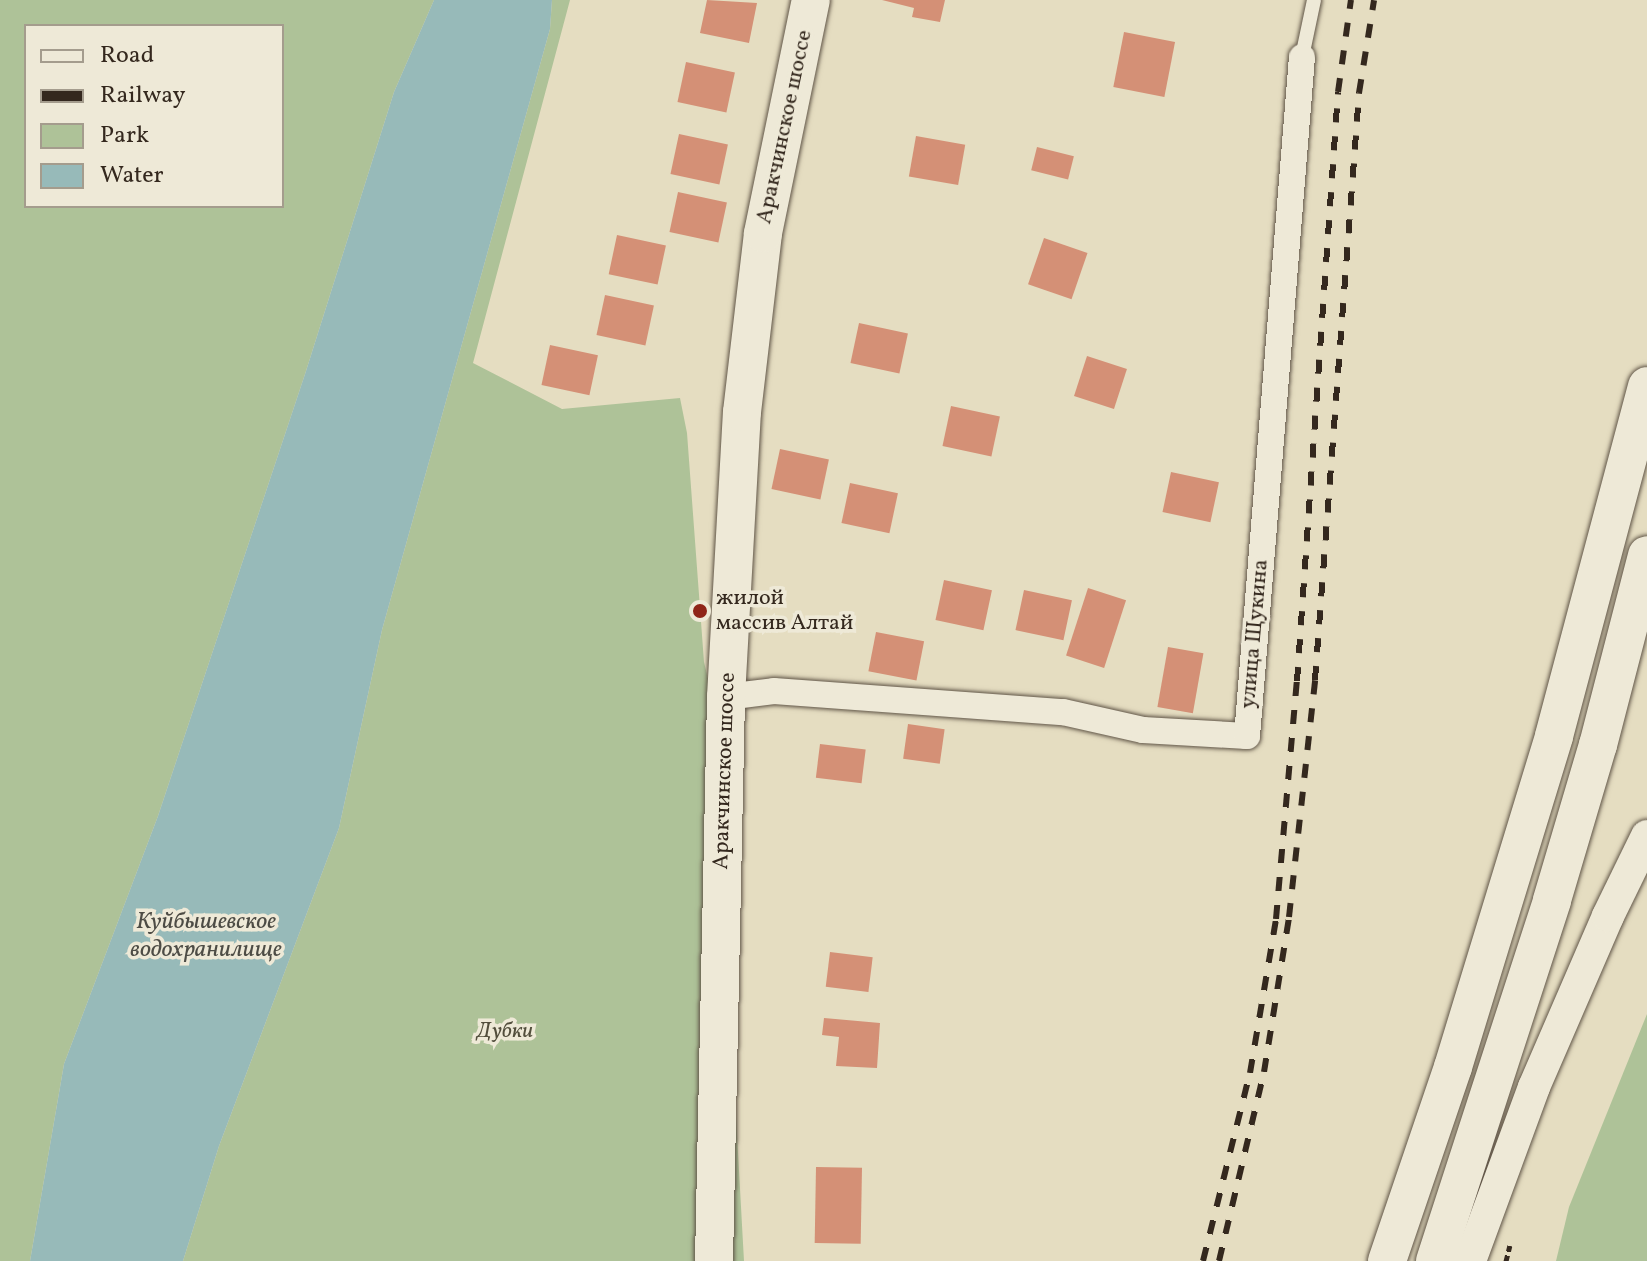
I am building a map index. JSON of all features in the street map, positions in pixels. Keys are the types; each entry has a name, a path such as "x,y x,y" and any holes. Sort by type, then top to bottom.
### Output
{"main road":[{"name":"Аракчинское шоссе","path":"714,1261 726,697 742,412 763,233 811,0"},
{"path":"1387,1261 1453,1067 1550,751 1647,386"},
{"path":"1435,1261 1552,900 1598,745 1647,555"}],"street":[{"name":"улица Щукина","path":"726,697 774,691 1063,712 1143,730 1247,736 1302,57"},
{"path":"1470,1261 1534,1087 1608,916 1647,836"}],"lane":[{"path":"1302,57 1314,0"}],"green space":[{"path":"0,0 434,0 394,92 306,371 158,816 64,1064 30,1261 0,1261"},
{"name":"Дубки","path":"552,0 570,0 473,363 562,409 680,398 687,433 704,662 713,700 744,1261 183,1261 219,1146 339,828 382,630 550,29"},
{"path":"1647,1014 1647,1261 1556,1261 1569,1207"}],"water":[{"name":"Куйбышевское водохранилище","path":"434,0 552,0 550,29 382,630 339,828 219,1146 183,1261 30,1261 64,1064 158,816 306,371 394,92"}],"building":[{"path":"707,0 757,3 749,43 700,33"},
{"path":"882,0 945,0 940,22 912,17 914,8"},
{"path":"1124,32 1175,42 1164,97 1113,87"},
{"path":"686,62 735,72 726,112 677,102"},
{"path":"679,134 728,144 719,184 670,174"},
{"path":"916,136 965,145 958,185 909,176"},
{"path":"1037,147 1074,156 1068,179 1031,170"},
{"path":"678,192 727,202 718,242 669,232"},
{"path":"617,235 666,245 658,285 609,274"},
{"path":"1044,238 1087,253 1072,299 1028,284"},
{"path":"605,295 654,305 645,345 596,335"},
{"path":"859,323 908,333 899,373 850,363"},
{"path":"550,345 598,355 589,395 541,385"},
{"path":"1087,356 1127,369 1114,409 1074,396"},
{"path":"951,406 1000,416 991,456 942,446"},
{"path":"780,449 829,459 820,499 771,489"},
{"path":"1171,472 1219,482 1210,522 1162,512"},
{"path":"850,483 898,493 889,533 841,523"},
{"path":"944,580 992,590 983,630 935,620"},
{"path":"1088,588 1126,600 1104,668 1066,656"},
{"path":"1024,590 1072,600 1063,640 1015,630"},
{"path":"876,632 924,641 916,681 868,671"},
{"path":"1168,647 1203,653 1193,713 1157,707"},
{"path":"908,724 945,729 940,764 903,759"},
{"path":"820,744 866,750 862,783 816,778"},
{"path":"830,952 873,957 868,992 826,987"},
{"path":"824,1018 880,1023 877,1068 836,1066 839,1037 822,1035"},
{"path":"816,1167 862,1168 861,1244 815,1243"}],"railway":[{"path":"1203,1261 1250,1073 1276,919 1297,681 1338,92 1351,0"},
{"path":"1219,1261 1264,1072 1289,917 1315,680 1359,93 1374,0"}],"place":[{"name":"жилой массив Алтай","path":"700,611"}]}
